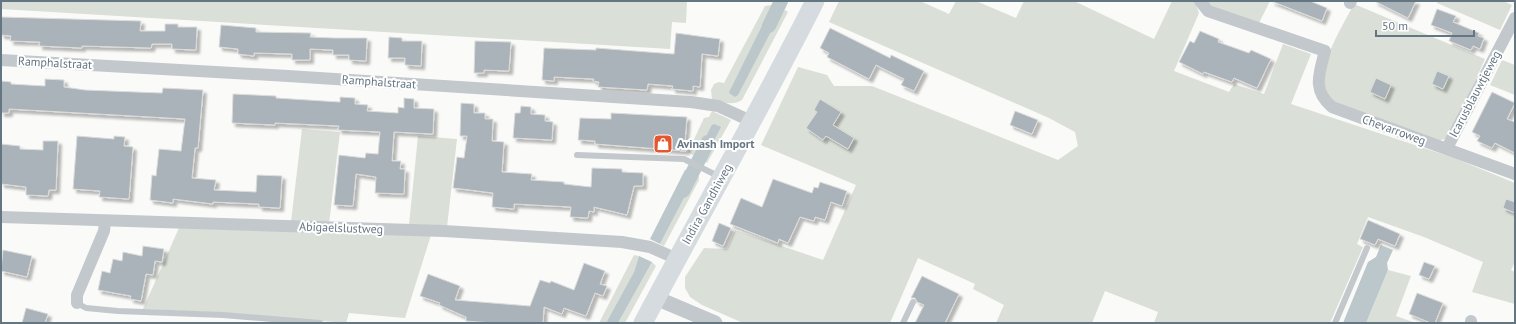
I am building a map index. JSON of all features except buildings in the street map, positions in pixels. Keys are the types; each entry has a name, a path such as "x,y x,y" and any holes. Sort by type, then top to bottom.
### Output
{"main road":[{"name":"Indira Gandhiweg","path":"643,323 753,122 815,1"}],"street":[{"name":"Chevarroweg","path":"1200,1 1208,12 1325,51 1317,80 1322,99 1332,107 1515,174"},
{"name":"Icarusblauwtjeweg","path":"1447,148 1515,18"},
{"name":"Ramphalstraat","path":"1,60 288,76 690,102 718,106 753,122"},
{"name":"Abigaelslustweg","path":"1,216 105,221 444,231 622,242 650,246 677,259"},
{"path":"77,303 77,295 104,231 105,221"},
{"path":"656,298 715,323"}],"lane":[{"path":"578,155 684,159 721,178"},
{"path":"1334,323 1367,248"},
{"path":"903,323 913,302"},
{"path":"77,303 86,308 118,311 223,315 320,323"}],"shaded area":[{"path":"1,1 687,1 686,23 672,22 670,49 1,9"},
{"path":"839,1 920,1 949,14 956,1 976,1 1016,18 1024,1 1074,1 1154,39 1172,1 1195,1 1199,13 1174,71 1229,92 1234,84 1264,94 1283,44 1311,54 1291,104 1454,158 1515,183 1515,262 1511,270 1515,272 1515,304 1472,292 1483,262 1424,237 1368,217 1357,244 1363,247 1330,323 1154,323 1158,312 1105,291 1092,323 996,323 1004,305 973,289 975,284 918,258 890,323 743,323 702,305 690,297 685,288 685,277 704,248 727,249 735,230 823,260 856,185 761,145 798,67 827,75 834,86 872,86 1058,160 1078,146 1075,132 1049,118 829,22"},
{"path":"1206,1 1270,1 1259,23 1209,6"},
{"path":"1437,1 1503,1 1512,5 1500,30 1437,3"},
{"path":"1354,4 1485,59 1452,132 1445,139 1436,141 1333,102 1327,95 1323,83 1324,70 1335,40"},
{"path":"771,5 774,7 770,9 730,90 781,11 785,10 788,12 742,100 731,103 712,100 711,90 714,84 719,82 724,83 765,6"},
{"path":"774,7 781,11 780,14 738,95 735,97 729,93 730,90 770,9"},
{"path":"1502,60 1515,65 1515,95 1490,85"},
{"path":"712,111 731,120 707,163 703,161 720,127 711,126 696,157 688,152 704,118 709,117"},
{"path":"714,124 721,127 703,161 696,157 711,126"},
{"path":"302,129 340,132 329,224 291,222"},
{"path":"418,136 457,139 447,227 409,225"},
{"path":"685,170 696,175 660,244 650,239"},
{"path":"696,175 699,176 699,180 664,246 660,244"},
{"path":"179,228 431,235 405,318 349,313 346,323 229,313 143,309"},
{"path":"1381,245 1393,250 1387,263 1388,270 1366,323 1343,323 1368,262 1376,257"},
{"path":"634,255 639,256 634,272 606,323 599,323"},
{"path":"639,256 652,262 618,323 606,323 634,272"},
{"path":"652,262 656,266 625,323 618,323"},
{"path":"1388,270 1411,276 1396,316 1416,323 1366,323"}],"waterway":[{"path":"769,26 781,1"},
{"path":"683,191 708,142"}],"place":[{"name":"Avinash Import","path":"663,144"}]}
